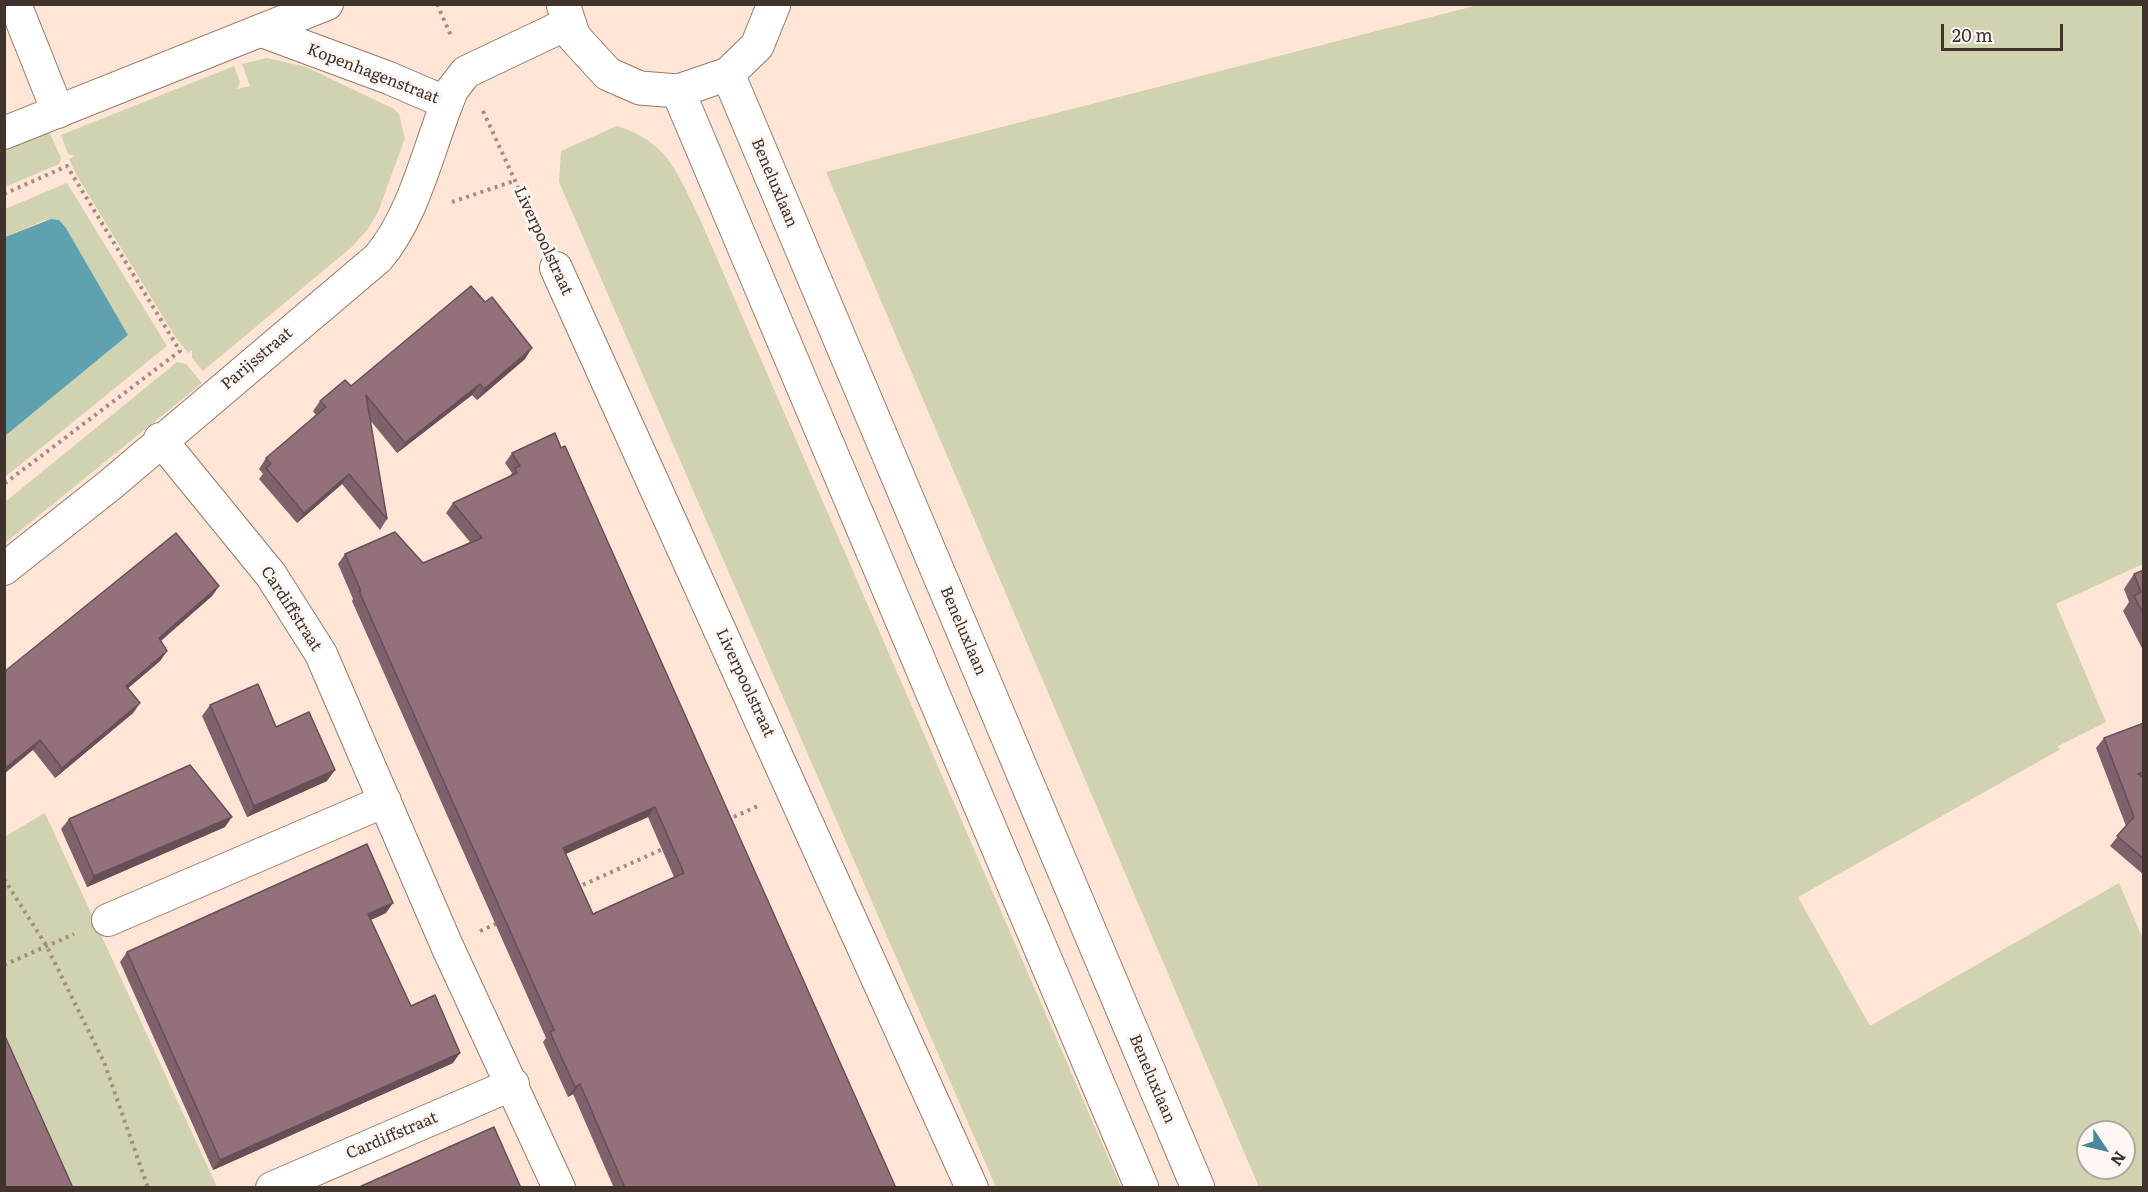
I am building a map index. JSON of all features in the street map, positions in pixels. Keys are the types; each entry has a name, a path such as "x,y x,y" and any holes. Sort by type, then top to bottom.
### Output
{"street":[{"path":"15,4 58,112"},
{"path":"4,133 327,4"},
{"path":"466,72 565,14 574,38 608,74 640,88 678,91 728,74 757,46 774,4"},
{"name":"Kopenhagenstraat","path":"262,31 389,78 447,103 452,90 466,72"},
{"name":"Beneluxlaan","path":"728,74 1198,1188"},
{"path":"678,91 1142,1188"},
{"name":"Parijsstraat","path":"4,569 110,485 160,440 378,258 395,238 408,212 447,103"},
{"name":"Liverpoolstraat","path":"556,268 972,1188"},
{"name":"Cardiffstraat","path":"160,440 271,575 321,654 447,946 513,1084 559,1188"},
{"path":"108,920 385,801"},
{"name":"Cardiffstraat","path":"272,1188 513,1084"}],"path":[{"name":"Liverpoolstraat","path":"466,72 514,181 556,268"},
{"path":"4,194 67,166 180,351 4,484"},
{"path":"408,212 436,207 514,181"},
{"path":"718,824 794,790"},
{"path":"567,892 675,843"},
{"path":"4,879 46,945 104,1062 148,1188"},
{"path":"4,965 108,920"},
{"path":"447,946 501,921"}],"green space":[{"path":"1482,4 2143,5 2143,564 2056,604 2106,722 2058,746 2059,750 1798,897 1870,1026 2119,883 2143,939 2143,1187 1259,1187 826,172"},
{"path":"267,58 306,67 394,109 399,114 405,138 378,212 368,229 353,246 203,371 192,358 192,350 188,353 176,338 77,176 69,159 75,156 68,154 61,135 234,66 240,82 237,89 250,86 242,64"},
{"path":"617,126 634,133 660,150 677,173 699,217 1121,1187 996,1187 559,182 561,151"},
{"path":"49,131 61,158 59,164 5,187 5,151"},
{"path":"67,183 167,346 5,477 5,436 128,335 66,228 45,220 5,237 5,209"},
{"path":"177,362 186,364 202,383 5,543 5,502"},
{"path":"45,813 217,1187 63,1187 5,1062 4,837"}],"water":[{"path":"51,219 59,220 66,228 128,335 5,436 5,237"}],"building":[{"path":"471,286 485,302 492,297 532,348 484,389 480,384 405,443 366,395 387,519 349,474 304,513 266,468 271,464 266,458 326,407 320,401 345,380 351,386"},
{"path":"555,433 561,448 565,446 896,1188 625,1188 580,1084 575,1087 550,1032 554,1030 359,591 361,591 345,554 395,532 423,563 482,538 453,503 517,473 515,468 520,466 512,453","holes":["655,807 684,873 593,914 563,848"]},
{"path":"176,533 219,586 159,638 167,651 126,686 140,703 62,768 40,740 4,769 4,672"},
{"path":"2144,570 2144,615 2134,596 2141,592 2134,574"},
{"path":"258,684 276,727 309,712 335,770 254,806 210,705"},
{"path":"2144,723 2144,772 2138,774 2144,778 2144,859 2117,836 2134,817 2104,738"},
{"path":"190,765 232,817 94,876 69,819"},
{"path":"367,844 393,903 368,914 411,1006 435,995 460,1053 220,1160 127,952"},
{"path":"4,1034 73,1188 4,1188"},
{"path":"494,1127 521,1188 357,1188"}]}
